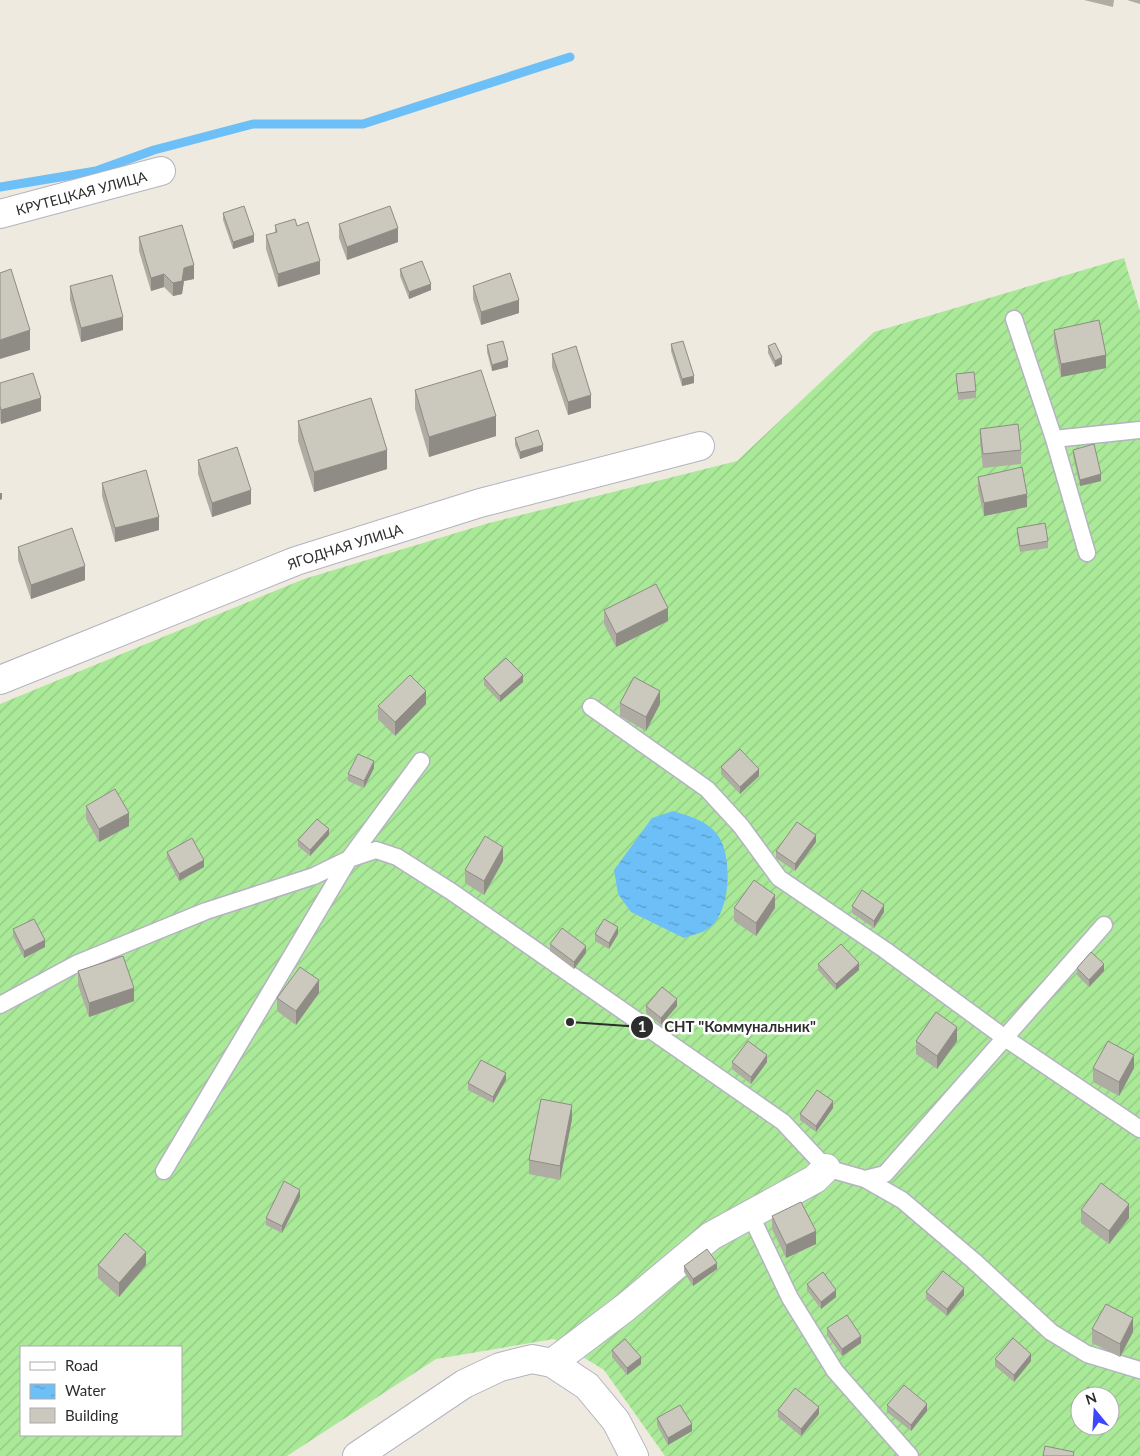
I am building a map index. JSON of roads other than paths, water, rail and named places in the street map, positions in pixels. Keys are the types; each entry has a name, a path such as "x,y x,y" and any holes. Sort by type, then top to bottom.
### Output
{"street":[{"name":"КРУТЕЦКАЯ УЛИЦА","path":"0,214 161,171"},
{"name":"ЯГОДНАЯ УЛИЦА","path":"0,680 296,561 480,503 700,446"},
{"path":"552,1363 626,1307 711,1236 815,1179 826,1168"},
{"path":"357,1456 464,1384 500,1367 532,1359 552,1363 587,1386 616,1421 634,1456"}],"lane":[{"path":"1014,319 1054,439 1086,553"},
{"path":"1054,439 1140,430"},
{"path":"591,707 707,788 741,826 779,878 886,950 1005,1038 1140,1129"},
{"path":"164,1171 349,859 421,761"},
{"path":"0,1005 76,964 206,911 314,876 349,859 376,850 397,857 452,892 783,1122 826,1168 865,1179 902,1200 974,1261 1051,1332 1087,1354 1140,1370"},
{"path":"865,1179 885,1174 1104,925"},
{"path":"750,1214 790,1298 835,1371 910,1456"}],"water":[{"path":"673,811 698,820 715,831 723,847 728,873 725,901 721,913 714,923 704,931 684,938 631,912 618,894 614,870 652,818"}],"waterway":[{"path":"0,187 96,171 154,150 253,124 363,124 570,57"}],"place":[{"name":"СНТ \"Коммунальник\"","path":"570,1022"}]}
